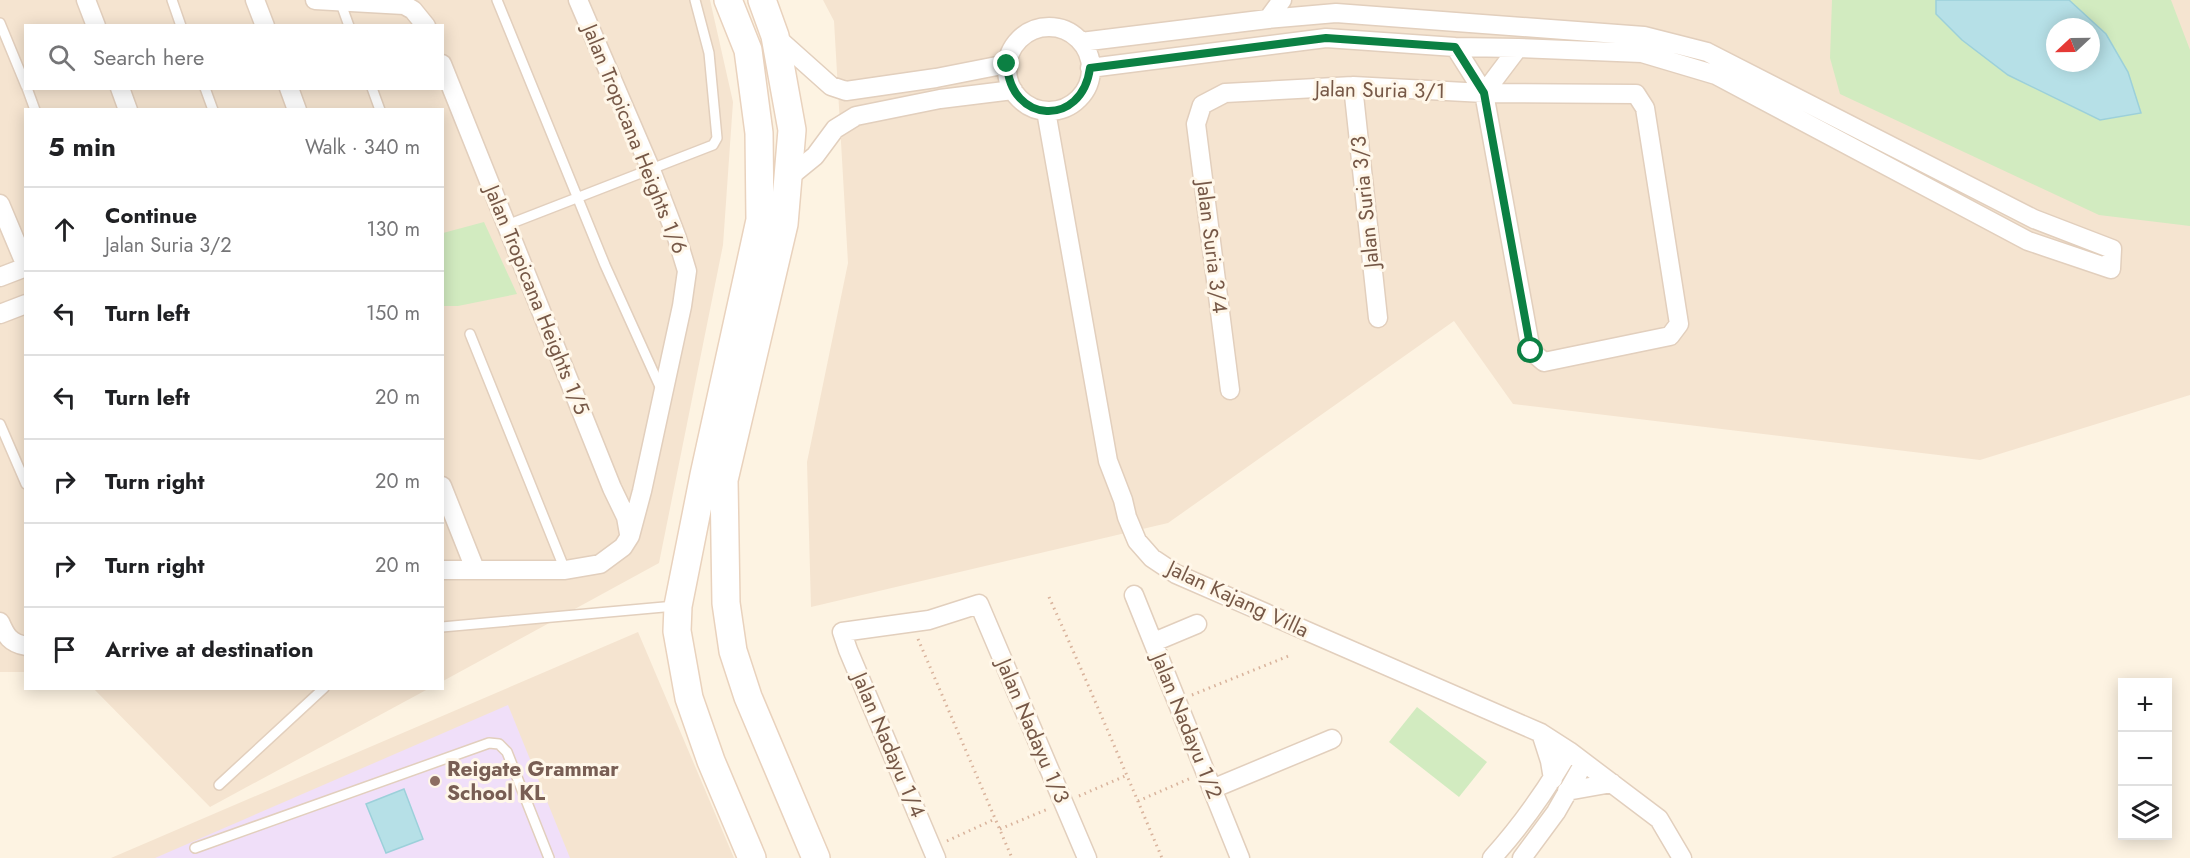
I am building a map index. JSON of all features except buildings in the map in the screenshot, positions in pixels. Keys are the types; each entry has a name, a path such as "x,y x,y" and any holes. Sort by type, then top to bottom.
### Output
{"street":[{"path":"86,0 95,24"},
{"path":"255,0 264,24"},
{"path":"315,0 404,5 413,10 424,24"},
{"name":"Jalan Tropicana Heights 1/6","path":"578,0 651,170 684,256 687,271 682,306 630,536"},
{"path":"728,0 748,50 759,133 760,220 678,606 676,631 689,698 711,761 752,858"},
{"path":"762,0 775,36 791,126 788,178 784,224 724,480 726,603 733,651 748,697 816,858"},
{"path":"1268,19 1282,0"},
{"path":"1081,42 1268,19 1330,6 1644,36 1707,52 2034,219 2112,249 2111,269 2028,241 1716,75 1642,54 1455,47 1326,38 1090,68"},
{"path":"1044,27 1057,28 1070,33 1081,42 1088,54 1090,68 1085,88 1072,104 1060,110 1046,111 1033,108 1021,101 1008,77 1007,64 1015,45 1030,31 1044,27"},
{"path":"775,36 831,86 846,91 936,78 1007,64"},
{"path":"1455,47 1484,93 1518,48"},
{"name":"Jalan Tropicana Heights 1/5","path":"444,69 612,488 626,517 630,536"},
{"name":"Jalan Suria 3/1","path":"1202,105 1225,93 1353,86 1484,93 1636,94 1645,108 1679,324 1670,336 1544,362 1531,351 1484,93"},
{"name":"Jalan Suria 3/3","path":"1353,86 1378,318"},
{"path":"121,90 127,108"},
{"path":"290,90 296,108"},
{"path":"788,178 815,156 836,129 856,116 940,99 1013,90"},
{"name":"Jalan Suria 3/4","path":"1202,105 1196,124 1230,390"},
{"name":"Jalan Kajang Villa","path":"1046,111 1108,461 1137,541 1152,558 1176,574 1541,733 1569,751 1659,819 1682,858"},
{"path":"0,204 24,261"},
{"path":"0,277 24,267"},
{"path":"0,314 24,305"},
{"path":"612,488 629,500 642,491"},
{"path":"444,491 475,569"},
{"path":"444,570 475,569 513,572 565,570 600,564 623,547 630,536"},
{"name":"Jalan Nadayu 1/2","path":"1134,595 1240,858"},
{"name":"Jalan Nadayu 1/3","path":"911,624 979,604 1087,858"},
{"path":"0,622 5,635 12,643 24,646"},
{"name":"Jalan Nadayu 1/4","path":"911,624 842,632 934,853"},
{"path":"1154,642 1197,624"},
{"path":"1541,733 1553,778"},
{"path":"1212,789 1332,739"},
{"path":"1494,858 1553,778 1569,751"},
{"path":"1522,858 1584,762"},
{"path":"1567,791 1611,783"},
{"path":"1522,822 1538,835"}],"lane":[{"path":"172,0 180,24"},
{"path":"496,0 605,265 663,394"},
{"path":"507,225 713,146 717,138 709,53 695,0"},
{"path":"340,1 348,24"},
{"path":"0,23 24,82"},
{"path":"27,90 34,108"},
{"path":"206,90 212,108"},
{"path":"373,90 379,108"},
{"path":"470,334 565,570"},
{"path":"0,424 24,479"},
{"path":"444,627 678,606"},
{"path":"219,785 322,690"},
{"path":"195,848 489,742 499,744 507,752 549,858"}],"path":[{"path":"1049,597 1162,858"},
{"path":"911,624 1012,858"},
{"path":"1177,701 1291,655"},
{"path":"1138,801 1205,772"},
{"path":"934,853 995,819"}],"shaded area":[{"path":"0,0 710,0 733,102 723,245 659,563 444,680 444,108 24,108 24,672 0,672"},
{"path":"823,0 2190,0 2190,395 1980,460 1513,404 1454,321 1168,523 811,607 807,462 848,263 834,21"},
{"path":"638,632 734,858 111,858"},
{"path":"95,690 426,690 210,807"},
{"name":"Reigate Grammar School KL","path":"508,705 570,858 155,858"}],"green space":[{"path":"1832,0 2171,0 2190,50 2190,226 2099,215 1840,94 1830,58"},
{"path":"484,222 517,294 458,306 444,306 444,233"},
{"path":"1417,707 1487,762 1459,797 1389,742"}],"water":[{"path":"1936,0 2069,0 2089,18 2046,18 2046,72 2100,72 2100,28 2106,34 2128,72 2141,113 2100,120 2008,75 1962,40 1936,14"},
{"path":"404,789 423,839 386,853 366,804"}],"place":[{"name":"Reigate Grammar School KL","path":"435,781"}],"route":[{"path":"1007,64 1008,77 1021,101 1033,108 1046,111 1060,110 1072,104 1082,94 1088,82 1090,68 1326,38 1455,47 1484,93 1531,351"}]}
